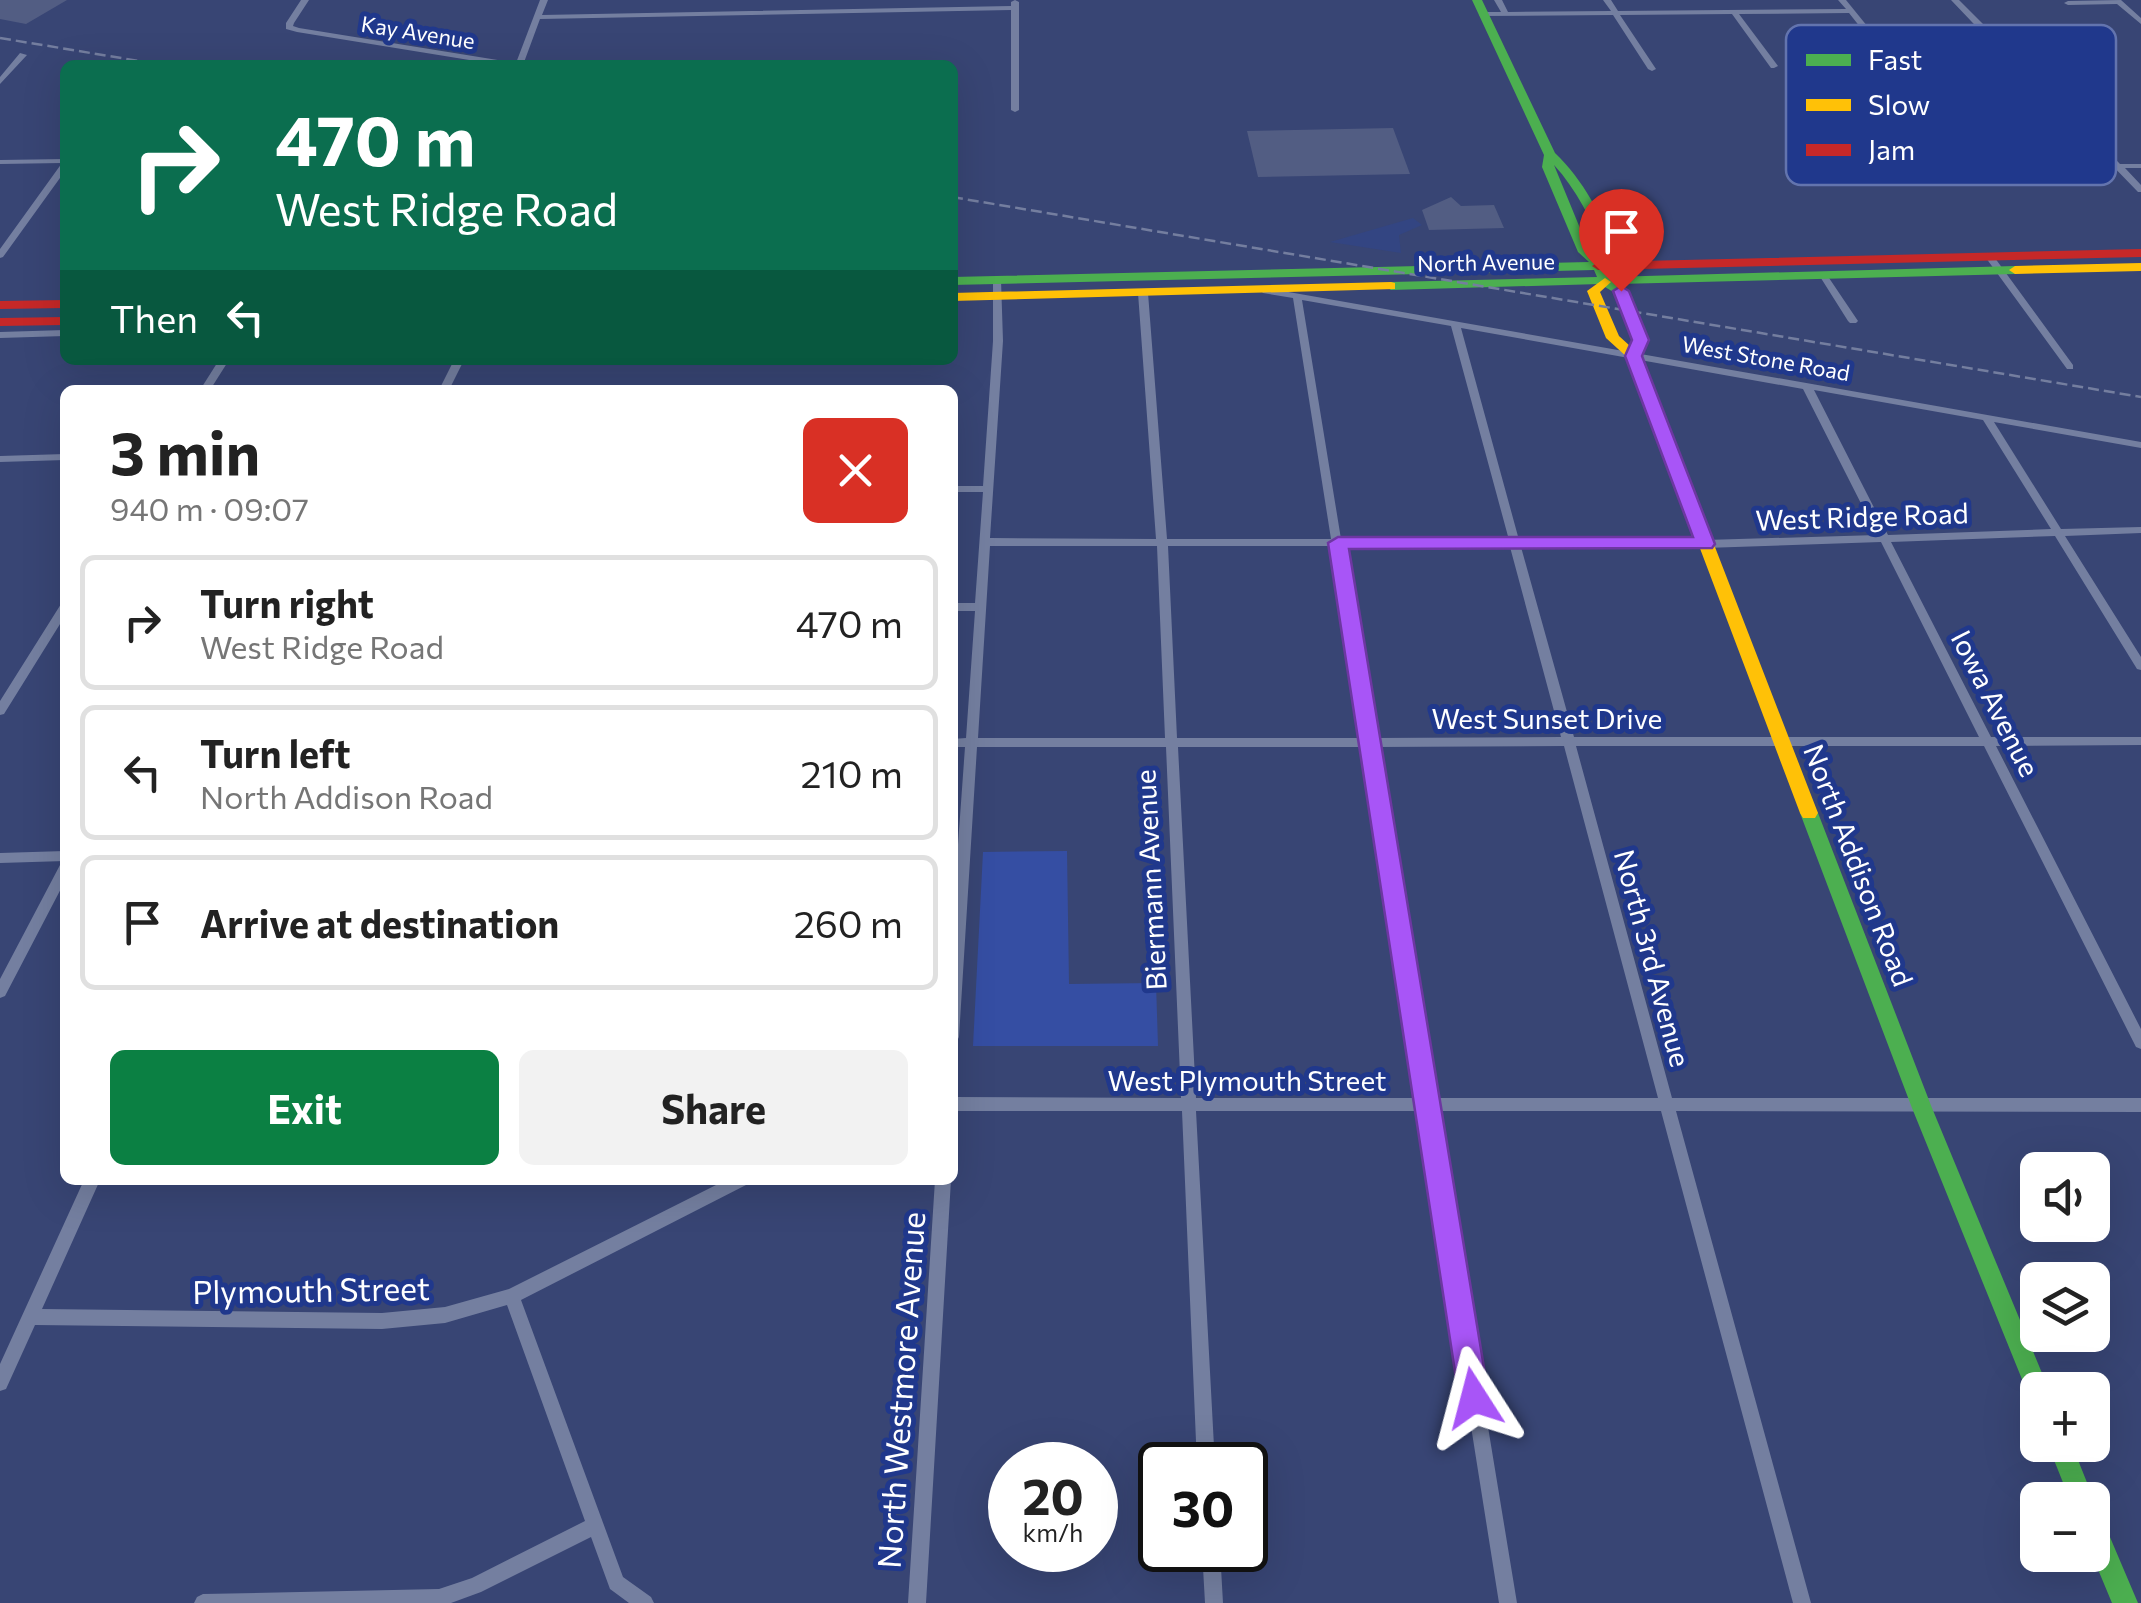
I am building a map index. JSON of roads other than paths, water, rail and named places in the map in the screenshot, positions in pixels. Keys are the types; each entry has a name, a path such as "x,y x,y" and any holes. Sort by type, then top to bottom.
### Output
{"main road":[{"path":"1480,7 1550,154 1565,166 1602,232 1611,252 1601,273"},
{"name":"North Avenue","path":"958,282 997,288 1143,293 1266,291 1989,256 2141,253"},
{"name":"North Avenue","path":"958,297 997,288 1601,273 1824,275 2141,267"},
{"name":"North Addison Road","path":"1601,273 1621,291 1629,310 1640,340 1634,356 1705,544 1922,1108 2030,1372"},
{"path":"0,305 60,304"},
{"path":"0,322 60,321"},
{"path":"2110,1569 2124,1603"}],"street":[{"name":"Kay Avenue","path":"304,0 290,23 296,30 485,60"},
{"path":"518,60 544,0"},
{"path":"1498,0 1506,14"},
{"path":"1607,0 1652,68"},
{"path":"1842,0 1861,25"},
{"path":"1955,0 1979,25"},
{"path":"2068,3 2118,1 2141,22"},
{"path":"537,17 1015,4 1015,110"},
{"path":"1480,7 1506,14 1850,12"},
{"path":"1735,12 1774,66"},
{"path":"0,82 23,55"},
{"path":"0,162 60,163"},
{"path":"2116,163 2141,190"},
{"path":"2119,166 2141,166"},
{"path":"0,255 60,170"},
{"path":"1989,256 2070,368"},
{"path":"1824,275 1853,321"},
{"path":"958,897 998,342 997,288"},
{"name":"West Stone Road","path":"1266,291 2141,445"},
{"name":"Biermann Avenue","path":"1143,293 1162,542 1205,1442"},
{"path":"1297,299 1508,1603"},
{"name":"North 3rd Avenue","path":"1456,326 1802,1603"},
{"path":"0,335 60,333"},
{"name":"Iowa Avenue","path":"1806,386 2141,1043"},
{"path":"1986,417 2141,666"},
{"path":"0,458 60,457"},
{"path":"958,489 988,489"},
{"name":"West Ridge Road","path":"985,542 1705,544 2141,530"},
{"path":"958,607 980,607"},
{"path":"0,711 60,615"},
{"name":"West Sunset Drive","path":"958,743 2141,741"},
{"path":"0,858 60,856"},
{"path":"0,992 60,878"},
{"name":"West Plymouth Street","path":"958,1104 2141,1106"},
{"path":"0,1383 90,1185"},
{"name":"Plymouth Street","path":"31,1317 382,1322 445,1315 512,1296 731,1185"},
{"name":"North Westmore Avenue","path":"917,1603 943,1185"},
{"path":"512,1296 592,1526 616,1583 645,1603"},
{"path":"203,1603 439,1598 475,1586 592,1526"},
{"path":"1212,1572 1214,1603"}],"railway":[{"path":"0,38 133,60"},
{"path":"958,198 2141,397"}]}
